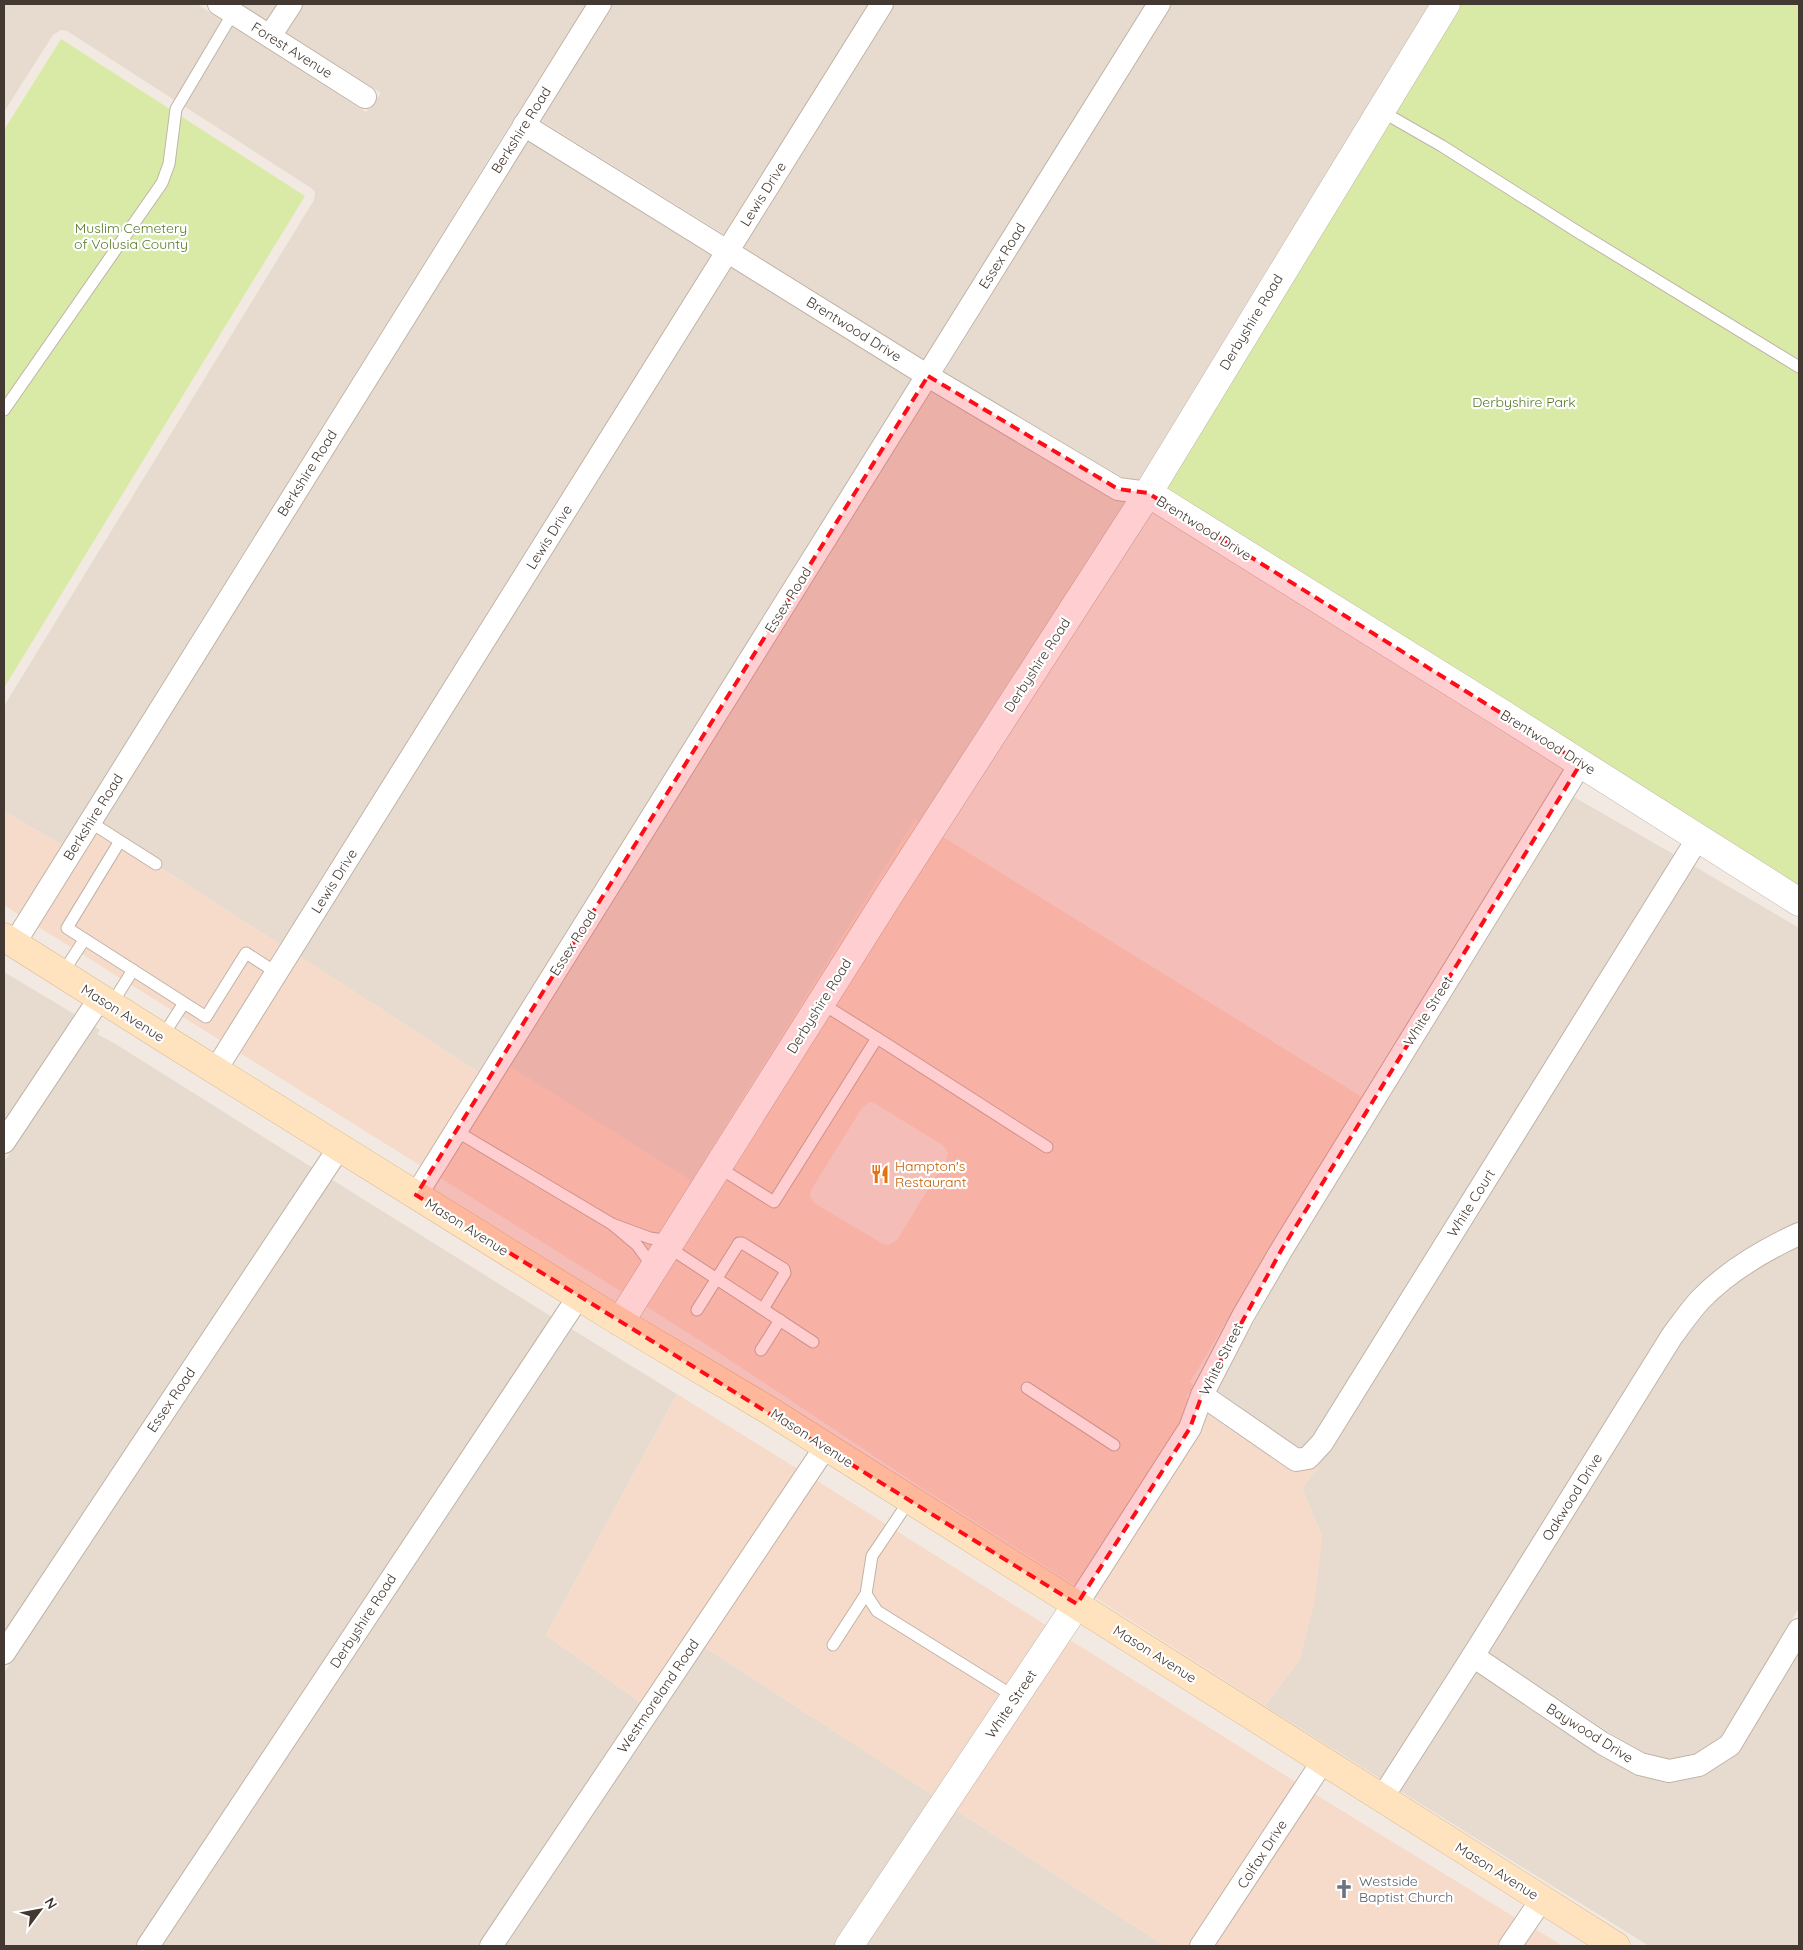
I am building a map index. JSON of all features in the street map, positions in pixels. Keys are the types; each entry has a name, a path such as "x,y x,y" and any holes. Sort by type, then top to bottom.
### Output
{"main road":[{"name":"Mason Avenue","path":"9,940 339,1148 620,1322 826,1446 1542,1899 1603,1943"}],"street":[{"path":"270,36 291,4"},
{"name":"Berkshire Road","path":"9,940 90,822 600,4"},
{"name":"Lewis Drive","path":"215,1071 882,4"},
{"name":"Essex Road","path":"416,1195 1159,4"},
{"name":"Derbyshire Road","path":"620,1322 821,1003 1148,493 1446,4"},
{"name":"Forest Avenue","path":"226,8 365,97"},
{"name":"Brentwood Drive","path":"524,125 928,376 1118,489 1148,493 1582,763 1799,902"},
{"name":"White Street","path":"849,1946 1077,1604 1190,1428 1202,1394 1243,1316 1292,1233 1582,763"},
{"name":"White Court","path":"1202,1394 1296,1460 1308,1458 1322,1443 1698,838"},
{"path":"4,1142 105,1002"},
{"name":"Essex Road","path":"4,1653 339,1148"},
{"name":"Oakwood Drive","path":"1382,1798 1473,1656 1672,1336 1700,1300 1732,1273 1774,1245 1799,1234"},
{"name":"Derbyshire Road","path":"148,1946 579,1296"},
{"name":"Westmoreland Road","path":"491,1946 826,1446"},
{"name":"Baywood Drive","path":"1473,1656 1602,1743 1640,1764 1669,1771 1699,1765 1730,1744 1799,1630"},
{"name":"Colfax Drive","path":"1201,1946 1323,1761"},
{"path":"1510,1946 1542,1899"}],"lane":[{"path":"4,410 162,183 169,164 176,109 226,8"},
{"path":"1380,110 1442,146 1578,232 1799,367"},
{"path":"90,822 156,864"},
{"path":"120,841 67,928 206,1017 246,952 277,973"},
{"path":"62,974 84,940"},
{"path":"105,1002 133,970"},
{"path":"162,1037 184,1003"},
{"path":"821,1003 1047,1147"},
{"path":"718,1167 774,1202 877,1038"},
{"path":"456,1131 612,1224 647,1256 664,1252"},
{"path":"612,1224 650,1238 664,1252 717,1279 813,1342"},
{"path":"697,1310 739,1244 742,1243 784,1269 785,1273 763,1309"},
{"path":"760,1350 780,1320"},
{"path":"1027,1388 1114,1444"},
{"path":"833,1645 866,1594 872,1556 909,1500"},
{"path":"866,1594 877,1612 1015,1697"}],"highlighted area":[{"path":"928,376 1118,489 1148,493 1581,763 1282,1249 1202,1395 1190,1428 1077,1604 416,1195"}],"shaded area":[{"path":"4,4 197,4 366,112 381,93 285,32 303,4 587,4 62,845 4,811 4,706 314,200 315,192 67,31 61,30 53,35 4,112"},
{"path":"240,4 278,4 267,21"},
{"path":"613,4 869,4 725,235 540,120"},
{"path":"895,4 1147,4 925,360 743,247"},
{"path":"1172,4 1433,4 1142,481 1124,478 944,372"},
{"path":"527,140 712,255 281,945 99,828"},
{"path":"731,266 913,380 480,1073 299,956"},
{"path":"931,392 1111,498 1129,501 922,824 915,820 691,1182 509,1066"},
{"path":"1574,797 1675,855 1313,1437 1300,1449 1216,1390 1292,1254"},
{"path":"4,811 62,845 19,915 4,905"},
{"path":"915,819 922,824 625,1294 439,1177 509,1066 692,1181"},
{"path":"99,828 281,945 221,1041 37,926"},
{"path":"940,835 1362,1097 1190,1382 1194,1385 1186,1397 1188,1400 1179,1424 1076,1586 913,1482 644,1305","holes":["870,1102 944,1146 948,1153 947,1158 897,1240 889,1245 883,1244 814,1203 810,1196 811,1190 862,1108"]},
{"path":"1694,866 1799,928 1799,1222 1768,1236 1726,1264 1457,1659 1381,1779 1265,1706 1300,1659 1322,1537 1302,1488 1319,1467 1317,1464 1332,1448"},
{"path":"299,956 480,1073 421,1166 240,1053"},
{"path":"4,972 76,1015 4,1123"},
{"path":"94,1026 100,1030 97,1034 313,1168 4,1633 4,1162"},
{"path":"331,1179 552,1317 135,1946 4,1946 4,1673"},
{"path":"1799,1245 1799,1608 1721,1737 1695,1755 1671,1760 1646,1754 1610,1733 1488,1652 1682,1342 1709,1307 1739,1281 1778,1255"},
{"path":"570,1328 677,1394 546,1635 641,1703 478,1946 161,1946"},
{"path":"677,1394 798,1469 641,1703 546,1635"},
{"path":"1208,1414 1288,1469 1296,1471 1309,1469 1317,1464 1320,1466 1302,1488 1322,1537 1315,1599 1300,1659 1265,1706 1094,1597 1199,1432"},
{"path":"816,1480 1049,1627 936,1797 704,1647"},
{"path":"1067,1638 1296,1782 1188,1946 1165,1946 954,1809"},
{"path":"704,1647 936,1797 836,1946 504,1946"},
{"path":"1799,1650 1799,1946 1649,1946 1400,1791 1476,1672 1595,1752 1634,1774 1670,1782 1705,1774"},
{"path":"1315,1794 1516,1918 1497,1946 1214,1946"},
{"path":"954,1809 1165,1946 862,1946"},
{"path":"1535,1929 1563,1946 1523,1946"}],"green space":[{"name":"Derbyshire Park","path":"1446,4 1799,4 1799,902 1148,493"},
{"name":"Muslim Cemetery of Volusia County","path":"61,39 305,196 4,688 4,130"}],"place":[{"name":"Hampton's Restaurant","path":"880,1174"},
{"name":"Westside Baptist Church","path":"1344,1889"}]}
